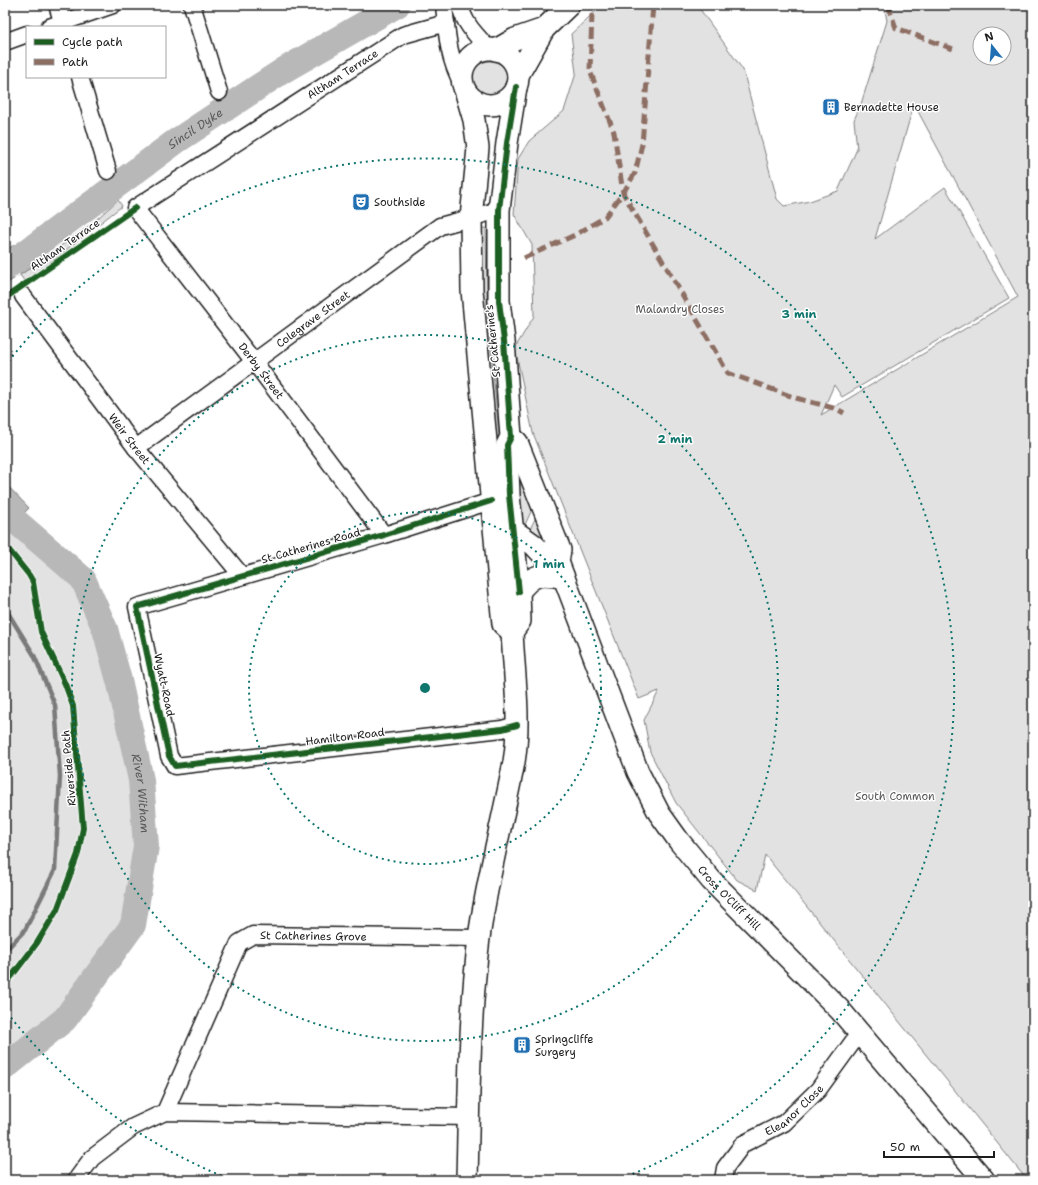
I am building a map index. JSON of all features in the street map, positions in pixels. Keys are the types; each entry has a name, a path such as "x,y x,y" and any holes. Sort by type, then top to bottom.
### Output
{"main road":[{"path":"544,29 515,39 493,49 477,52 468,60 462,71 464,88 478,103 494,105 509,98 544,29 569,5"},
{"path":"493,49 503,52 513,62 517,81"},
{"name":"St Catherine's","path":"464,88 474,120 478,148 472,218 472,290 503,624 512,632 520,621 519,592 512,529 507,445 511,437 504,341 499,301 499,210 507,143 517,81"},
{"name":"St Catherine's","path":"511,437 517,442 560,550 561,570"},
{"path":"491,505 497,516 534,545 549,561 561,570"},
{"path":"519,592 531,579 561,570"},
{"name":"Cross O'Cliff Hill","path":"561,570 638,772 659,813 679,841 711,880 860,1032 984,1180"},
{"path":"467,1180 473,1011 479,938 490,866 514,762 517,725 512,632"}],"street":[{"path":"57,5 59,25 114,5"},
{"path":"192,5 220,92"},
{"path":"444,5 452,63 464,88"},
{"path":"460,5 462,15 468,27 493,49"},
{"name":"Altham Terrace","path":"135,208 403,35 446,23"},
{"path":"5,42 26,34"},
{"path":"80,78 108,171"},
{"name":"Derby Street","path":"135,208 255,363 384,535"},
{"name":"Colegrave Street","path":"136,448 255,363 357,285 440,226 499,210"},
{"name":"Weir Street","path":"24,296 136,448 242,576"},
{"name":"St Catherines Road","path":"137,607 491,505"},
{"name":"Wyatt Road","path":"137,607 169,756 175,766"},
{"name":"Hamilton Road","path":"175,766 186,766 502,729 517,725"},
{"name":"St Catherines Grove","path":"164,1112 239,943 253,936 479,938"},
{"name":"Eleanor Close","path":"723,1180 725,1168 743,1144 784,1123 818,1090 860,1032"},
{"path":"76,1180 92,1158 132,1127 164,1112 469,1118"}],"green space":[{"path":"602,5 697,5 743,70 777,199 784,206 810,201 838,191 857,149 854,120 861,104 887,21 884,5 1033,5 1033,1180 1027,1180 765,855 757,890 737,880 676,803 650,752 644,720 659,691 639,699 533,433 515,348 534,316 532,245 514,214 518,159 529,141 564,111 576,73 571,34","holes":["914,104 1018,297 821,415 834,385 842,397 1009,298 945,187 875,239"]},
{"path":"490,61 500,64 505,69 508,79 505,89 500,94 490,97 480,94 475,89 472,79 475,69 480,64"},
{"path":"118,200 122,206 25,282 20,275 90,225"},
{"path":"479,228 486,228 487,306 505,499 487,383"},
{"path":"513,443 534,505 523,529 519,524"},
{"path":"538,513 549,543 544,545 531,534 531,527"},
{"path":"5,533 29,533 83,579 105,629 120,684 141,780 146,846 133,925 65,1019 5,1067"}],"shaded area":[{"path":"38,235 35,265 6,284 5,251 12,246"},
{"path":"5,483 29,508 5,533"}],"pier":[{"path":"5,256 20,275 15,279 5,267"}],"waterway":[{"name":"Sincil Dyke","path":"5,268 175,142 284,70 397,5"},
{"name":"River Witham","path":"5,512 83,579 105,629 120,684 141,780 146,846 133,925 65,1019 5,1067"},
{"path":"5,608 34,655 55,705 60,776 55,870 25,930 5,951"}],"marked path":[{"path":"524,258 575,235 605,217 623,193 635,173 642,144 653,5"},
{"path":"888,5 896,28 953,49"},
{"path":"592,14 590,71 614,132 623,193 728,373 796,398 837,409 844,413"}],"cycle path":[{"path":"516,87 507,143 499,210 499,301 504,341 511,437 507,445 509,495 519,592"},
{"path":"5,298 135,208"},
{"path":"491,501 384,535 137,607 169,756 175,766 502,729 517,725"},
{"name":"Riverside Path","path":"5,545 33,582 41,632 65,684 73,706 83,828 78,854 57,910 37,943 5,985"}],"place":[{"name":"Bernadette House","path":"831,107"},
{"name":"Southside","path":"361,202"},
{"name":"Springcliffe Surgery","path":"522,1045"}],"park label":[{"name":"Malandry Closes","path":"680,309"},
{"name":"South Common","path":"895,796"}]}
